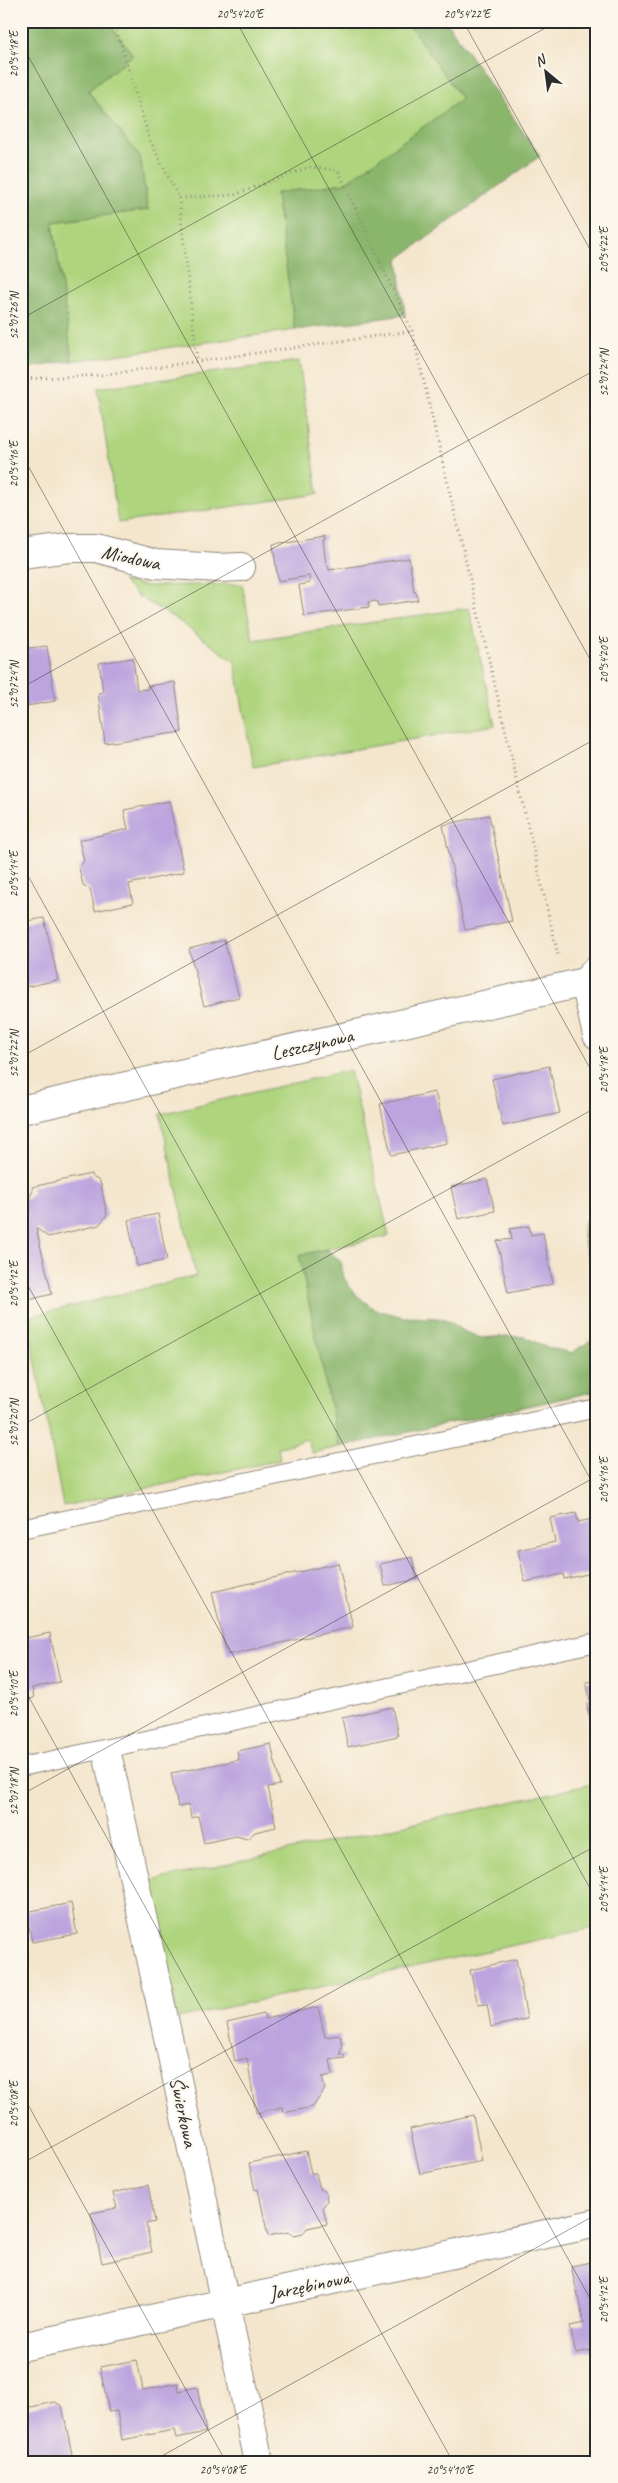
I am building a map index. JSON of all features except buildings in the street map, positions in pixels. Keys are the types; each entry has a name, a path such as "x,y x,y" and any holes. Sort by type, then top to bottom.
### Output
{"street":[{"name":"Miodowa","path":"21,554 70,548 96,548 156,564 218,568 241,567"},
{"path":"583,979 597,1035"},
{"name":"Leszczynowa","path":"21,1110 583,979"},
{"name":"Świerkowa","path":"109,1762 258,2462"},
{"name":"Jarzębinowa","path":"21,2347 597,2223"}],"lane":[{"path":"21,1529 597,1408"},
{"path":"21,1767 597,1642"}],"path":[{"path":"114,21 149,138 179,198 197,360"},
{"path":"179,198 234,195 309,167 338,170 412,331 583,979"},
{"path":"21,379 101,374 412,331"}],"green space":[{"path":"21,21 107,21 133,55 88,91 140,157 148,210 53,222 72,361 21,369"},
{"path":"107,21 406,21 462,99 345,183 276,194 295,330 72,361 53,222 148,210 140,157 88,91 133,55"},
{"path":"406,21 446,21 540,156 398,259 405,315 295,330 276,193 345,183 462,99"},
{"path":"299,361 318,494 118,523 98,388"},
{"path":"122,581 147,586 242,584 253,640 469,608 495,725 253,767 235,662 176,619 136,595"},
{"path":"350,1070 389,1236 299,1255 339,1447 312,1453 307,1439 278,1448 280,1460 63,1506 27,1317 196,1276 160,1114"},
{"path":"597,1213 597,1278 587,1252 583,1232 584,1224 589,1217"},
{"path":"327,1249 341,1262 344,1278 354,1293 374,1309 403,1317 437,1318 451,1322 461,1330 481,1338 525,1337 543,1346 571,1353 592,1340 597,1330 597,1391 339,1447 299,1255"},
{"path":"597,1783 597,1927 178,2018 151,1881"}]}
